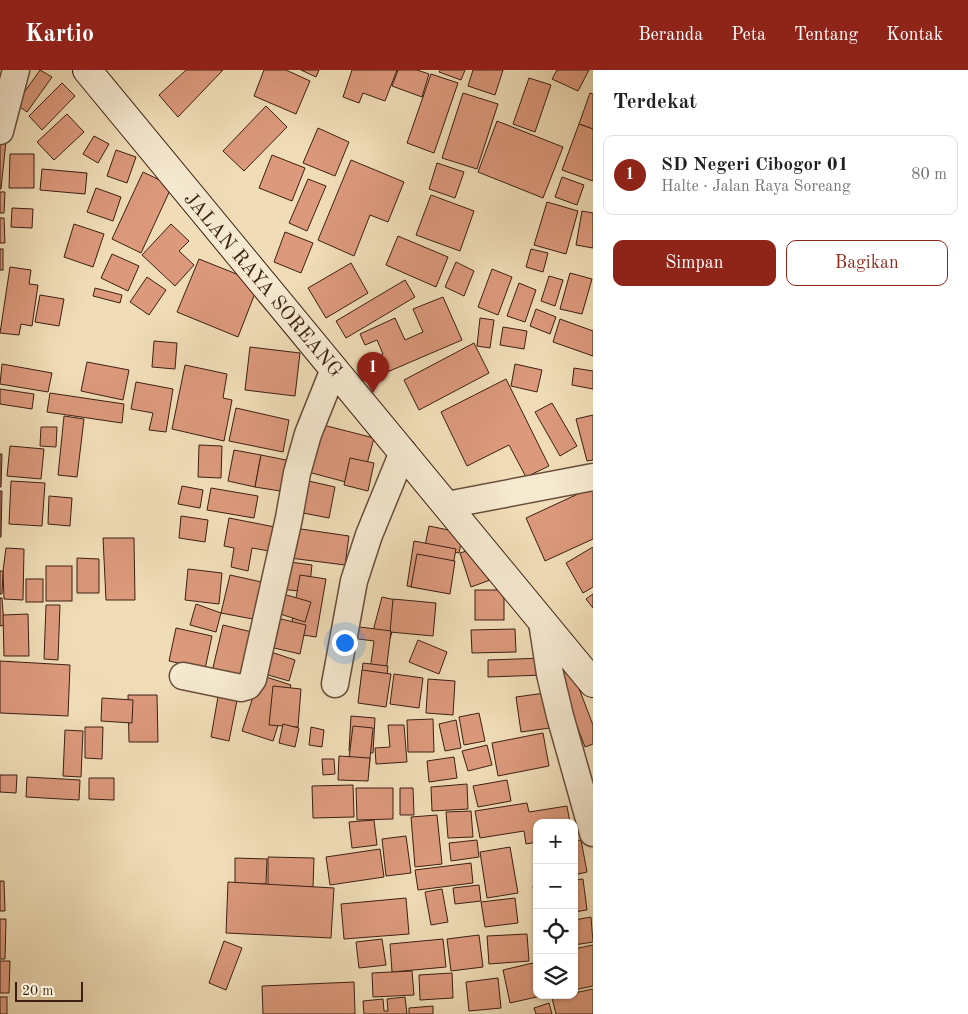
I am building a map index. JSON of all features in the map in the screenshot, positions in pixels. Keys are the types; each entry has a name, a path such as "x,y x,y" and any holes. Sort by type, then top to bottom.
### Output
{"main road":[{"name":"JALAN RAYA SOREANG","path":"87,70 593,683"}],"street":[{"path":"0,131 16,70"},
{"path":"183,676 241,688 248,686 253,679 299,465 308,434 334,369"},
{"path":"335,684 354,581 369,535 403,452"},
{"path":"447,504 593,477"},
{"path":"542,622 550,674 560,716 593,833"}],"building":[{"path":"40,70 52,77 27,112 16,104"},
{"path":"186,70 223,70 178,117 159,95"},
{"path":"264,70 286,70 310,81 296,114 254,96"},
{"path":"301,70 319,70 316,77"},
{"path":"352,70 397,70 385,101 363,93 359,103 343,97"},
{"path":"398,70 417,70 429,74 422,97 392,86"},
{"path":"440,70 465,70 461,80 439,72"},
{"path":"473,70 503,70 495,95 468,86"},
{"path":"557,70 589,70 578,91 552,79"},
{"path":"431,74 458,83 434,153 407,143"},
{"path":"529,78 551,85 535,132 513,124"},
{"path":"62,83 75,96 42,130 29,116"},
{"path":"463,93 498,104 477,169 442,158"},
{"path":"590,93 593,94 593,129 579,124"},
{"path":"266,106 287,127 244,171 223,151"},
{"path":"67,114 84,132 54,160 37,142"},
{"path":"497,121 563,147 543,198 478,172"},
{"path":"579,124 593,129 593,181 562,170"},
{"path":"318,128 349,142 335,176 303,163"},
{"path":"94,136 109,144 98,163 83,154"},
{"path":"0,140 6,141 1,189 0,189"},
{"path":"116,150 136,157 127,183 107,176"},
{"path":"10,154 34,154 34,188 9,188"},
{"path":"272,155 305,168 292,201 259,188"},
{"path":"351,160 404,182 388,222 370,215 354,256 318,240"},
{"path":"437,163 464,172 455,198 429,189"},
{"path":"42,169 87,173 85,194 40,190"},
{"path":"143,172 172,186 141,253 112,239"},
{"path":"562,177 584,185 577,205 555,197"},
{"path":"308,179 326,186 307,231 289,223"},
{"path":"96,188 121,197 113,221 87,212"},
{"path":"0,192 5,192 4,213 0,213"},
{"path":"431,195 474,211 460,251 416,235"},
{"path":"547,202 578,211 566,254 534,245"},
{"path":"12,208 33,209 32,228 11,227"},
{"path":"582,211 593,213 593,248 576,245"},
{"path":"0,218 4,218 5,243 0,243"},
{"path":"74,224 104,234 93,267 64,257"},
{"path":"171,224 189,241 179,251 194,265 175,286 142,255"},
{"path":"285,232 313,243 301,273 274,262"},
{"path":"398,236 448,257 436,287 386,265"},
{"path":"0,249 3,249 3,270 0,270"},
{"path":"531,249 548,253 543,272 526,267"},
{"path":"112,254 139,266 128,291 101,278"},
{"path":"199,259 259,283 238,337 177,312"},
{"path":"456,262 474,271 464,296 445,287"},
{"path":"351,263 368,293 326,318 308,288"},
{"path":"10,267 31,270 29,284 38,285 32,326 21,324 19,335 0,333"},
{"path":"492,269 512,277 498,315 478,307"},
{"path":"570,273 592,279 582,314 560,309"},
{"path":"549,276 563,280 555,306 541,301"},
{"path":"147,277 166,290 149,315 130,302"},
{"path":"405,280 415,297 346,338 336,321"},
{"path":"519,283 536,290 525,322 507,316"},
{"path":"95,288 122,295 120,303 93,296"},
{"path":"40,295 64,299 59,326 35,322"},
{"path":"443,297 462,340 378,376 371,359 383,354 377,340 365,345 360,334 395,318 405,340 423,332 413,309"},
{"path":"536,309 556,317 550,334 530,326"},
{"path":"480,318 494,320 490,348 477,346"},
{"path":"560,319 593,331 593,356 553,342"},
{"path":"503,327 527,331 524,349 500,345"},
{"path":"154,341 177,343 175,369 152,367"},
{"path":"474,343 489,373 419,410 404,380"},
{"path":"250,347 300,353 295,396 245,390"},
{"path":"87,362 129,370 123,400 81,391"},
{"path":"2,364 52,373 48,392 0,384"},
{"path":"515,364 542,370 537,392 511,386"},
{"path":"185,365 227,374 223,398 232,400 224,441 172,429"},
{"path":"574,368 593,371 593,389 572,385"},
{"path":"506,379 549,466 526,477 509,445 467,466 441,412"},
{"path":"136,382 173,389 166,432 149,430 153,413 131,409"},
{"path":"0,389 34,394 32,409 0,404"},
{"path":"50,393 124,404 122,423 47,412"},
{"path":"552,403 577,446 560,456 535,412"},
{"path":"236,408 289,420 283,452 229,441"},
{"path":"593,415 593,460 587,461 576,419"},
{"path":"64,416 84,419 77,477 58,475"},
{"path":"323,425 374,438 361,486 308,472"},
{"path":"41,427 57,427 56,447 40,446"},
{"path":"199,445 222,446 221,478 198,477"},
{"path":"10,446 44,449 41,479 7,476"},
{"path":"234,450 261,455 255,487 228,481"},
{"path":"0,454 2,454 1,487 0,487"},
{"path":"261,455 286,460 280,491 255,487"},
{"path":"350,458 374,463 368,491 344,485"},
{"path":"304,480 335,487 329,518 298,512"},
{"path":"11,481 45,483 42,526 9,524"},
{"path":"182,486 203,490 200,508 178,504"},
{"path":"593,487 593,539 545,561 526,518"},
{"path":"211,488 258,496 254,518 207,510"},
{"path":"0,491 2,491 1,537 0,537"},
{"path":"49,496 72,498 70,526 48,524"},
{"path":"181,516 208,520 205,542 179,538"},
{"path":"229,518 280,528 275,552 252,548 248,571 231,567 234,548 224,546"},
{"path":"429,526 463,533 459,553 425,546"},
{"path":"294,528 349,536 345,565 290,558"},
{"path":"103,538 134,538 135,600 106,600"},
{"path":"414,541 456,549 448,593 407,586"},
{"path":"479,547 490,580 471,587 460,553"},
{"path":"593,547 593,587 583,593 566,563"},
{"path":"6,548 24,549 23,600 4,599 3,571"},
{"path":"417,554 455,561 450,594 411,587"},
{"path":"77,558 99,559 99,593 77,593"},
{"path":"283,561 312,565 309,592 280,589"},
{"path":"46,566 72,566 72,601 46,601"},
{"path":"188,569 222,573 219,604 185,600"},
{"path":"0,571 3,571 2,594 0,594"},
{"path":"230,575 266,583 258,620 221,613"},
{"path":"300,575 326,579 316,637 290,633"},
{"path":"26,579 43,579 43,602 26,602"},
{"path":"475,590 504,590 504,620 475,620"},
{"path":"283,594 311,602 305,622 277,613"},
{"path":"593,594 593,608 586,599"},
{"path":"382,597 400,601 390,639 372,635"},
{"path":"0,598 2,598 4,625 0,626"},
{"path":"393,599 436,603 433,636 390,632"},
{"path":"196,604 221,613 216,632 190,625"},
{"path":"46,605 60,605 58,660 44,659"},
{"path":"28,614 29,656 4,656 3,615"},
{"path":"277,618 306,625 300,654 270,647"},
{"path":"223,625 252,632 240,679 212,672"},
{"path":"352,626 391,631 386,672 370,670 374,641 351,638"},
{"path":"176,628 212,636 205,669 169,661"},
{"path":"515,629 516,652 472,653 471,630"},
{"path":"418,640 447,652 439,674 409,662"},
{"path":"265,650 295,660 289,681 258,672"},
{"path":"544,658 544,675 488,677 488,660"},
{"path":"0,661 70,665 68,716 0,713"},
{"path":"363,663 388,666 385,692 360,690"},
{"path":"362,670 391,674 386,707 358,703"},
{"path":"572,670 593,725 593,744 585,747 558,676"},
{"path":"394,674 423,678 419,708 390,704"},
{"path":"260,675 291,685 273,741 242,731"},
{"path":"428,679 455,681 453,715 426,713"},
{"path":"273,686 301,689 298,727 269,725"},
{"path":"219,691 238,695 229,741 211,737"},
{"path":"545,693 550,728 521,732 516,697"},
{"path":"128,695 157,695 158,742 129,742"},
{"path":"102,698 133,700 132,723 101,721"},
{"path":"479,713 485,741 464,745 459,717"},
{"path":"351,716 375,718 373,753 349,751"},
{"path":"433,719 434,752 408,752 407,720"},
{"path":"456,720 461,748 445,751 439,724"},
{"path":"283,724 299,728 295,747 279,743"},
{"path":"388,725 404,725 407,762 376,764 375,748 390,747"},
{"path":"353,726 373,728 369,769 348,766"},
{"path":"85,727 103,727 102,759 85,758"},
{"path":"311,727 324,730 322,747 309,745"},
{"path":"65,730 83,731 81,777 63,776"},
{"path":"543,733 549,766 498,776 492,743"},
{"path":"487,745 492,765 468,771 462,751"},
{"path":"339,756 370,758 368,781 338,780"},
{"path":"454,757 457,778 429,782 427,761"},
{"path":"322,759 334,759 335,774 323,775"},
{"path":"0,775 17,775 16,793 0,792"},
{"path":"27,777 80,780 79,800 26,797"},
{"path":"89,778 114,778 114,800 89,799"},
{"path":"507,780 511,801 478,807 473,786"},
{"path":"467,784 468,809 432,811 431,787"},
{"path":"353,785 354,817 313,818 312,786"},
{"path":"356,788 393,788 393,819 357,820"},
{"path":"400,788 413,788 414,815 400,815"},
{"path":"527,803 529,812 567,806 569,819 533,819 533,843 526,844 524,831 480,838 475,811"},
{"path":"471,811 473,837 448,838 446,812"},
{"path":"437,815 442,864 415,867 411,817"},
{"path":"374,820 377,845 352,848 349,822"},
{"path":"406,836 411,873 386,876 382,839"},
{"path":"477,840 479,857 451,861 449,843"},
{"path":"578,840 581,840 587,872 578,874 578,864"},
{"path":"510,847 518,893 487,898 480,852"},
{"path":"380,849 384,877 330,885 326,857"},
{"path":"268,857 314,858 313,887 268,885"},
{"path":"235,858 267,859 266,884 235,883"},
{"path":"471,863 473,883 418,890 415,870"},
{"path":"583,879 587,910 578,911 578,909 578,880"},
{"path":"0,881 4,881 5,911 0,911"},
{"path":"228,882 334,888 331,938 226,933"},
{"path":"479,885 481,901 455,904 453,888"},
{"path":"442,889 448,922 431,925 425,892"},
{"path":"406,898 409,934 344,939 341,904"},
{"path":"515,898 518,923 485,927 481,902"},
{"path":"591,917 593,942 578,944 578,919"},
{"path":"0,919 6,919 5,959 0,959"},
{"path":"527,934 529,961 489,964 487,936"},
{"path":"479,935 483,967 451,971 447,939"},
{"path":"382,939 386,965 359,968 356,942"},
{"path":"443,939 446,967 392,972 390,944"},
{"path":"224,941 242,948 226,990 209,983"},
{"path":"593,945 593,986 578,989 578,954 578,948"},
{"path":"0,961 10,961 9,993 0,993"},
{"path":"533,963 533,998 510,1003 503,970"},
{"path":"412,971 414,995 373,997 372,973"},
{"path":"452,973 453,998 420,1000 419,975"},
{"path":"498,978 501,1008 469,1011 466,982"},
{"path":"354,982 355,1014 263,1014 262,986"},
{"path":"593,989 593,1014 556,1014 552,999 578,999 578,992"},
{"path":"0,997 7,997 7,1014 0,1014"},
{"path":"405,997 407,1014 364,1014 363,1001 383,999 384,1011 388,1011 387,999"},
{"path":"549,1003 552,1014 536,1014 534,1008"},
{"path":"433,1006 433,1014 409,1014 409,1008"}],"place":[{"name":"SD Negeri Cibogor 01","path":"373,393"}]}
